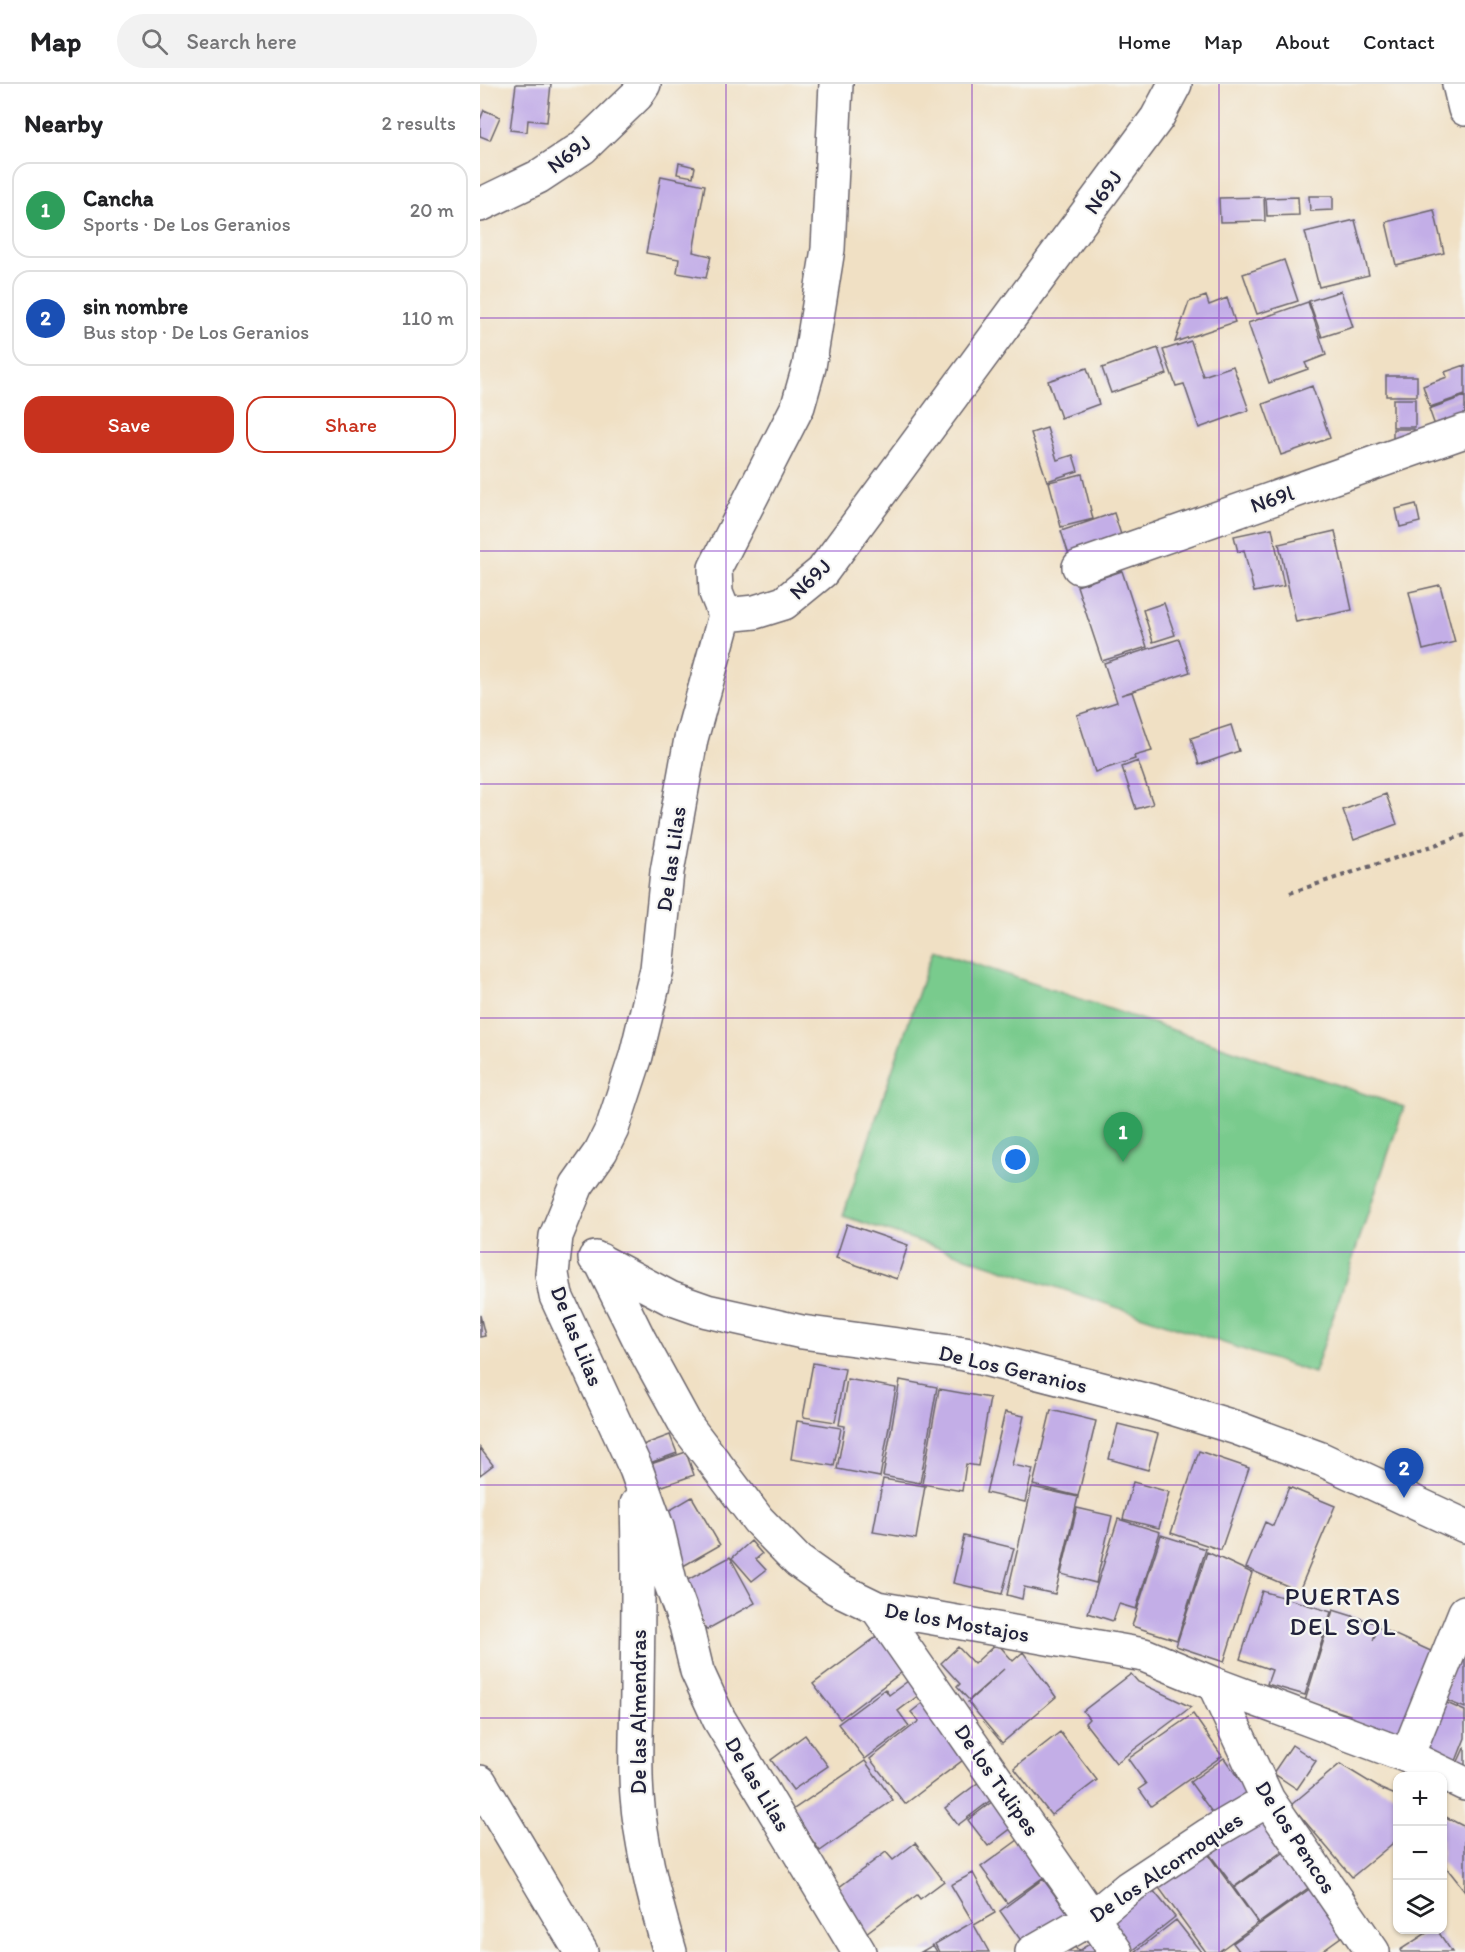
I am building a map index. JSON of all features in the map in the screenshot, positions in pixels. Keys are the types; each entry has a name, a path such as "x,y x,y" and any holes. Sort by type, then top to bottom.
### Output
{"street":[{"name":"N69J","path":"480,205 538,177 582,148 637,95 644,84"},
{"path":"725,615 716,593 714,567 798,406 809,367 828,249 836,84"},
{"name":"N69J","path":"725,615 755,612 784,603 822,572 1157,118 1175,84"},
{"path":"1459,84 1465,109"},
{"name":"N69l","path":"1079,567 1465,431"},
{"name":"De las Lilas","path":"725,615 690,739 667,872 657,969 636,1056 612,1129 602,1150 578,1185 556,1236 552,1274 556,1296 636,1469 657,1527 670,1581 686,1625 697,1671 719,1719 859,1952"},
{"name":"De Los Geranios","path":"556,1236 670,1298 717,1314 802,1332 965,1354 1152,1402 1237,1428 1321,1459 1465,1526"},
{"name":"De los Mostajos","path":"600,1260 640,1341 686,1425 758,1520 798,1561 836,1588 877,1608 1144,1655 1214,1684 1407,1756 1465,1784"},
{"name":"De las Almendras","path":"636,1469 639,1571 635,1758 637,1799 648,1866 670,1952"},
{"name":"De los Tulipes","path":"877,1608 1116,1952"},
{"path":"1407,1756 1465,1612"},
{"name":"De los Pencos","path":"1214,1684 1268,1800 1373,1952"},
{"path":"480,1782 581,1952"},
{"name":"De los Alcornoques","path":"1032,1952 1092,1917 1128,1888 1208,1835 1268,1800"}],"path":[{"path":"1290,893 1465,835"}],"green space":[{"path":"933,950 1404,1107 1314,1373 843,1216"}],"building":[{"path":"516,84 551,84 547,122 528,120 527,132 510,130"},
{"path":"484,110 500,117 490,140 480,136 480,120"},
{"path":"679,163 695,167 693,177 677,174"},
{"path":"661,176 705,185 693,252 711,256 706,278 677,273 679,259 646,253"},
{"path":"1309,196 1333,196 1333,210 1310,211"},
{"path":"1264,197 1265,221 1220,222 1219,198"},
{"path":"1298,197 1299,215 1267,216 1266,198"},
{"path":"1434,210 1444,253 1396,265 1386,222"},
{"path":"1355,220 1369,275 1319,287 1305,232"},
{"path":"1284,260 1298,301 1257,314 1243,274"},
{"path":"1341,291 1353,327 1322,337 1309,301"},
{"path":"1206,296 1209,305 1227,298 1235,322 1175,342 1189,302"},
{"path":"1308,302 1326,355 1305,363 1308,369 1269,383 1248,323"},
{"path":"1191,341 1203,376 1233,366 1249,410 1199,428 1184,384 1176,386 1163,350"},
{"path":"1158,348 1167,374 1111,393 1102,368"},
{"path":"1465,365 1465,395 1430,407 1423,386 1447,377 1445,372"},
{"path":"1087,368 1099,404 1061,418 1048,381"},
{"path":"1386,376 1417,376 1417,396 1386,396"},
{"path":"1312,386 1330,438 1281,455 1263,404"},
{"path":"1465,396 1465,428 1439,437 1429,409"},
{"path":"1393,399 1415,399 1415,427 1393,427"},
{"path":"1047,428 1057,460 1073,455 1078,471 1047,481 1031,433"},
{"path":"1393,429 1414,429 1415,444 1393,444"},
{"path":"1082,474 1093,519 1061,527 1049,482"},
{"path":"1416,504 1420,522 1400,527 1396,509"},
{"path":"1114,513 1124,544 1071,561 1061,531"},
{"path":"1272,528 1284,586 1254,592 1244,550 1238,552 1234,536"},
{"path":"1335,531 1352,610 1296,622 1279,544"},
{"path":"1122,571 1147,647 1102,661 1077,586"},
{"path":"1440,585 1455,642 1423,650 1409,592"},
{"path":"1164,603 1175,635 1153,642 1143,610"},
{"path":"1179,639 1190,672 1121,695 1132,692 1152,751 1095,772 1077,715 1117,702 1104,663"},
{"path":"1231,725 1239,751 1199,765 1191,738"},
{"path":"1138,761 1153,804 1136,809 1122,767"},
{"path":"1386,794 1397,824 1354,840 1343,810"},
{"path":"847,1224 908,1245 897,1279 836,1258"},
{"path":"480,1315 485,1336 480,1337"},
{"path":"813,1363 845,1369 835,1422 803,1417"},
{"path":"847,1379 896,1388 880,1477 837,1469 845,1426 839,1425"},
{"path":"900,1380 937,1387 920,1483 883,1476"},
{"path":"939,1389 990,1398 978,1466 966,1464 962,1491 922,1484"},
{"path":"1051,1410 1096,1421 1078,1496 1033,1485"},
{"path":"1005,1412 1024,1416 1012,1465 1033,1469 1025,1502 986,1493"},
{"path":"797,1421 841,1428 834,1466 791,1459"},
{"path":"1118,1424 1158,1434 1148,1470 1109,1459"},
{"path":"670,1435 677,1453 647,1464 640,1446"},
{"path":"480,1448 493,1465 480,1475"},
{"path":"1199,1451 1249,1468 1221,1550 1171,1533"},
{"path":"686,1452 694,1475 657,1488 648,1465"},
{"path":"883,1479 925,1486 916,1539 873,1532"},
{"path":"1133,1482 1169,1492 1159,1528 1123,1519"},
{"path":"1032,1487 1078,1497 1055,1594 1024,1587 1022,1599 1007,1595"},
{"path":"1289,1487 1335,1506 1299,1591 1246,1568 1265,1522 1273,1526"},
{"path":"692,1497 720,1545 678,1569 665,1513"},
{"path":"1077,1508 1112,1516 1096,1583 1061,1574"},
{"path":"1118,1519 1160,1532 1136,1609 1119,1604 1113,1621 1088,1613"},
{"path":"1161,1535 1206,1549 1177,1640 1132,1626"},
{"path":"964,1536 1014,1548 1002,1594 953,1583"},
{"path":"751,1541 762,1554 756,1559 766,1570 752,1581 732,1558"},
{"path":"1207,1552 1252,1573 1224,1662 1176,1646"},
{"path":"730,1557 755,1603 706,1630 680,1584"},
{"path":"1262,1591 1331,1612 1305,1695 1267,1684 1272,1670 1240,1659"},
{"path":"1333,1610 1378,1624 1373,1641 1378,1627 1435,1653 1408,1739 1348,1721 1350,1715 1305,1701"},
{"path":"1465,1627 1465,1708 1443,1699"},
{"path":"879,1635 906,1669 840,1719 813,1684"},
{"path":"997,1643 1013,1661 1023,1652 1056,1697 1002,1743 968,1702 1004,1669 969,1700 957,1687 960,1684 941,1663 958,1647 974,1664"},
{"path":"1131,1674 1138,1682 1191,1707 1116,1763 1085,1723 1089,1719 1083,1711"},
{"path":"912,1678 923,1692 898,1711 909,1726 865,1759 838,1724 885,1689 889,1695"},
{"path":"1440,1700 1465,1711 1465,1738 1456,1761 1420,1746"},
{"path":"925,1701 967,1757 905,1804 870,1759 919,1721 911,1712"},
{"path":"1193,1714 1222,1756 1151,1806 1139,1789 1146,1784 1128,1759"},
{"path":"1060,1732 1097,1780 1051,1815 1014,1768"},
{"path":"805,1735 828,1766 793,1790 771,1760"},
{"path":"1292,1745 1316,1761 1297,1789 1273,1773"},
{"path":"1465,1746 1465,1770 1456,1766"},
{"path":"1224,1758 1251,1796 1217,1819 1190,1782"},
{"path":"865,1761 893,1800 820,1851 791,1811"},
{"path":"1340,1764 1393,1794 1393,1843 1352,1877 1291,1805"},
{"path":"983,1779 996,1796 958,1825 945,1808"},
{"path":"993,1801 1013,1827 988,1846 968,1820"},
{"path":"1259,1816 1284,1850 1234,1887 1208,1852"},
{"path":"1447,1818 1465,1827 1465,1891 1447,1868"},
{"path":"1018,1840 1045,1876 1007,1903 981,1867"},
{"path":"915,1843 944,1881 920,1899 917,1895 866,1933 834,1891 886,1852 893,1860"},
{"path":"1205,1850 1258,1923 1218,1952 1206,1952 1157,1885"},
{"path":"1286,1851 1311,1886 1259,1923 1234,1888"},
{"path":"973,1873 995,1913 974,1925 989,1952 939,1952 935,1944 973,1922 951,1885"},
{"path":"1043,1879 1071,1917 1027,1949 1000,1911"},
{"path":"1148,1884 1175,1917 1131,1952 1104,1918"},
{"path":"1311,1888 1345,1934 1320,1952 1240,1952 1233,1943"},
{"path":"1176,1920 1201,1952 1135,1952"},
{"path":"1425,1934 1440,1934 1452,1952 1401,1952 1400,1950"},
{"path":"1093,1942 1100,1952 1067,1952 1075,1947 1078,1951"},
{"path":"933,1945 937,1952 921,1952"}],"place":[{"name":"Cancha","path":"1123,1162"},
{"name":"sin nombre","path":"1404,1498"}],"district":[{"name":"PUERTAS DEL SOL","path":"1343,1611"}]}
